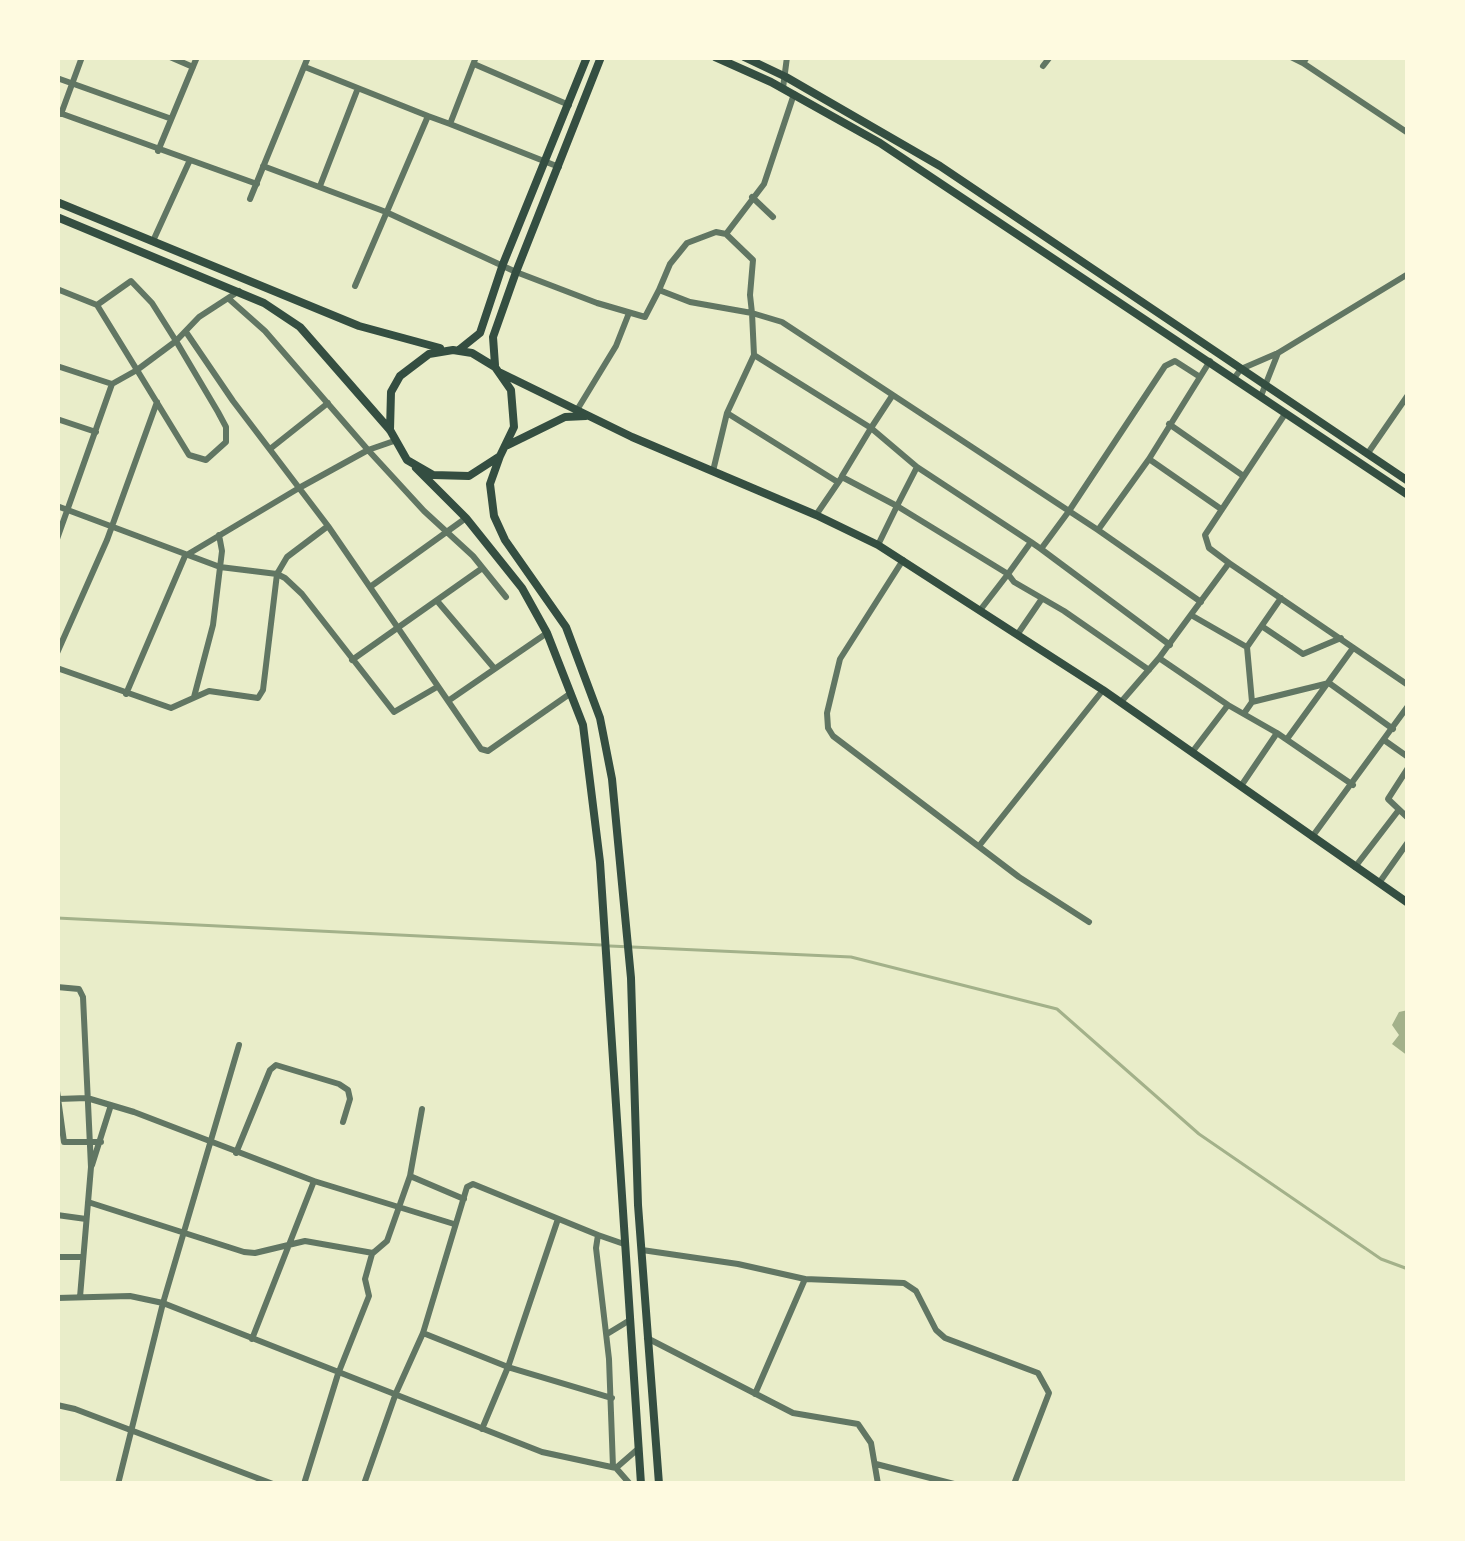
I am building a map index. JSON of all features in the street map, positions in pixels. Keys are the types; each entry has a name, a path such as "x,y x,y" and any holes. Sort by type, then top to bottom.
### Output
{"main road":[{"path":"389,430 391,392 400,376 429,354 453,350 480,333 587,57"},
{"path":"602,57 493,337 498,370 515,408 508,445 490,484 494,516 560,616 600,718 622,862 631,978 640,1250 659,1484"},
{"path":"715,57 794,94 946,186 1210,361 1238,373"},
{"path":"744,57 953,175 1408,495"},
{"path":"946,186 953,175"},
{"path":"57,202 359,326 453,350 576,412 878,545 1103,690 1408,903"},
{"path":"1000,221 1008,212"},
{"path":"57,217 239,291 299,327 416,468 466,518 522,588 547,633 583,725 591,772 641,1484"},
{"path":"1263,392 1408,481"},
{"path":"508,445 576,412"},
{"path":"416,468 433,476 470,476 500,456"}],"street":[{"path":"82,57 59,113 257,184"},
{"path":"170,57 193,67"},
{"path":"158,151 197,57"},
{"path":"250,199 308,57"},
{"path":"760,76 775,57"},
{"path":"783,88 787,57"},
{"path":"1043,66 1050,57"},
{"path":"1291,57 1305,60 1408,133"},
{"path":"450,124 475,61 569,104"},
{"path":"304,67 559,167"},
{"path":"57,78 169,118"},
{"path":"320,186 358,88"},
{"path":"726,234 772,168 794,94"},
{"path":"355,286 428,116"},
{"path":"152,242 189,162"},
{"path":"262,166 386,212 515,272 647,316 676,254 707,232 726,234 753,260 754,355 727,413 713,470"},
{"path":"752,197 773,217"},
{"path":"1238,373 1407,276"},
{"path":"57,289 98,304 195,459 206,460 226,442 226,428 176,341 134,282 98,304"},
{"path":"659,290 690,302 752,313 796,331 1201,602"},
{"path":"57,539 112,384 239,291"},
{"path":"229,299 265,331 506,597"},
{"path":"576,412 616,346 629,313"},
{"path":"186,332 485,751 571,693"},
{"path":"1263,392 1278,353"},
{"path":"754,355 872,428 916,467 1031,542 1169,645"},
{"path":"1041,550 1165,366 1175,361 1200,377"},
{"path":"1098,530 1210,361"},
{"path":"57,366 112,384"},
{"path":"816,514 892,396"},
{"path":"57,653 111,528 157,402"},
{"path":"269,449 328,402"},
{"path":"1368,453 1406,402"},
{"path":"727,413 839,479 897,506 1149,670"},
{"path":"1286,413 1204,542 1408,685"},
{"path":"57,419 96,432"},
{"path":"1168,424 1242,476"},
{"path":"127,694 185,556 368,450 394,441"},
{"path":"1149,459 1221,509"},
{"path":"878,545 916,467"},
{"path":"57,506 220,567 277,574 302,595 394,712 438,687"},
{"path":"370,587 466,518"},
{"path":"57,668 171,708 214,691 254,699 262,696 277,574 287,557 328,526"},
{"path":"193,700 213,625 220,536"},
{"path":"981,609 1031,542"},
{"path":"903,560 840,659 827,712 828,728 979,846 1089,922"},
{"path":"1120,702 1229,563"},
{"path":"352,660 482,568"},
{"path":"1245,712 1252,702 1247,647 1281,598"},
{"path":"1017,635 1041,600"},
{"path":"437,601 494,668"},
{"path":"1191,615 1247,647"},
{"path":"1263,627 1303,654 1341,638"},
{"path":"448,700 547,633"},
{"path":"1287,739 1354,648"},
{"path":"1159,658 1352,785"},
{"path":"1252,702 1329,683 1393,729"},
{"path":"979,846 1103,690"},
{"path":"1193,752 1228,705"},
{"path":"1312,837 1408,706"},
{"path":"1241,786 1277,733"},
{"path":"1384,740 1408,757"},
{"path":"1408,768 1388,799 1408,818"},
{"path":"1355,867 1398,811"},
{"path":"1378,883 1406,848"},
{"path":"57,987 82,993 92,1167"},
{"path":"118,1484 163,1303 238,1045"},
{"path":"236,1153 276,1065 348,1090 343,1121"},
{"path":"100,1142 64,1142 57,1095 111,1105 314,1181 456,1224"},
{"path":"80,1297 92,1167 111,1105"},
{"path":"304,1484 338,1374 369,1296 365,1279 373,1253 387,1241 410,1176 422,1108"},
{"path":"410,1176 464,1199"},
{"path":"252,1339 314,1181"},
{"path":"364,1484 423,1333 467,1187 473,1184 624,1244"},
{"path":"88,1202 255,1253 290,1242 373,1253"},
{"path":"57,1215 86,1219"},
{"path":"482,1429 559,1219"},
{"path":"598,1235 615,1468"},
{"path":"640,1250 805,1279 904,1283 916,1291 945,1338 1038,1373 1049,1393 1014,1484"},
{"path":"57,1257 83,1256"},
{"path":"754,1394 805,1279"},
{"path":"57,1298 130,1296 163,1303 542,1452 615,1468 630,1484"},
{"path":"607,1334 631,1319"},
{"path":"423,1333 508,1367 612,1398"},
{"path":"647,1338 793,1413 858,1424 871,1443 878,1484"},
{"path":"57,1406 273,1484"},
{"path":"615,1468 639,1448"},
{"path":"876,1464 954,1484"}],"shaded area":[{"path":"1408,1010 1408,1056 1392,1044 1399,1035 1392,1025 1399,1012"}],"waterway":[{"path":"57,918 601,945"},
{"path":"610,946 851,957 1057,1009 1199,1134 1381,1259 1408,1269"}]}
